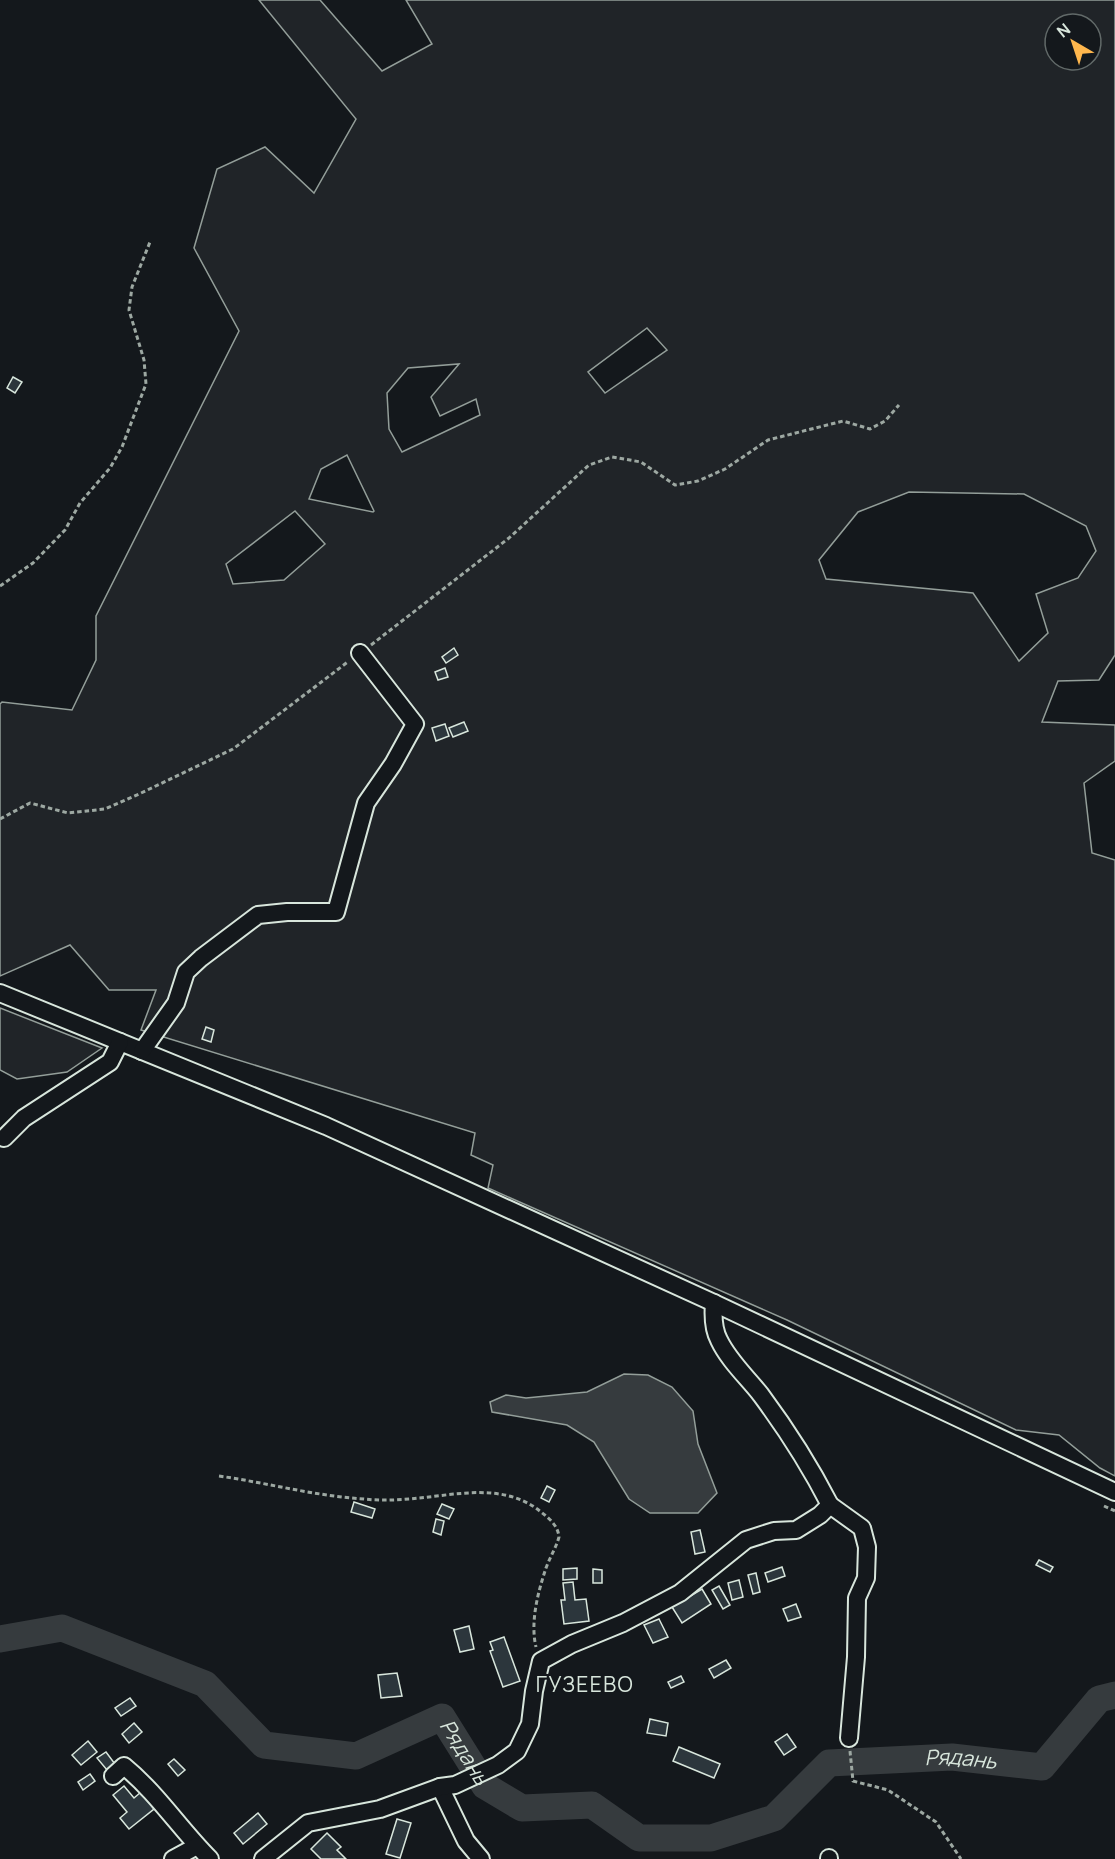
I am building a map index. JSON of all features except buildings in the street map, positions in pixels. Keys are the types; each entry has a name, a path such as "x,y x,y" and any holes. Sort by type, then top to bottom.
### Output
{"street":[{"path":"142,1052 176,1003 186,972 258,915 287,912 336,912 366,803 393,764 415,724 360,653"},
{"path":"0,993 326,1126 714,1303 1115,1492"},
{"path":"4,1138 24,1118 110,1062 120,1042"},
{"path":"714,1303 713,1318 717,1337 727,1355 760,1395 812,1469 830,1505 862,1528 867,1547 866,1578 857,1598 856,1657 849,1738"},
{"path":"263,1859 308,1823 380,1809 447,1786 498,1765 517,1751 530,1724 541,1661 572,1644 623,1623 680,1593 746,1540 774,1531 796,1530 820,1515 830,1505"},
{"path":"113,1776 124,1766 142,1780 196,1846 210,1859"},
{"path":"447,1786 466,1841 481,1859"},
{"path":"173,1859 196,1846"}],"path":[{"path":"0,586 33,563 65,530 80,503 110,468 122,447 146,384 144,360 129,309 132,287 150,242"},
{"path":"0,819 30,803 68,813 105,809 233,749 509,538 589,465 612,457 641,462 675,484 698,482 725,469 768,440 843,421 870,429 885,421 898,405"},
{"path":"219,1476 366,1500 398,1500 459,1492 491,1492 531,1503 551,1519 559,1537 546,1569 536,1612 535,1644 541,1661"},
{"path":"849,1738 853,1781 888,1790 936,1821 962,1859"}],"shaded area":[{"path":"259,0 320,0 382,71 432,44 406,0 1115,0 1115,655 1099,680 1058,681 1042,722 1115,725 1115,761 1084,783 1092,853 1115,860 1115,1476 1100,1468 1059,1435 1016,1430 787,1320 488,1188 493,1165 471,1155 475,1133 141,1030 156,990 109,990 70,945 0,976 0,704 2,702 72,710 96,660 96,616 239,331 194,248 217,169 265,147 314,193 356,119","holes":["647,328 667,350 605,393 588,372","459,364 431,397 440,416 476,399 480,415 402,452 389,429 387,393 408,368","347,455 374,511 373,512 309,499 321,469","909,492 1024,494 1086,526 1096,551 1078,578 1036,594 1048,633 1019,661 973,593 826,579 819,560 858,512","295,511 325,544 284,580 233,584 226,564"]},
{"path":"0,1008 102,1048 67,1072 17,1079 0,1070"},
{"path":"624,1374 648,1375 672,1387 693,1411 698,1444 717,1493 698,1513 650,1513 629,1499 594,1442 567,1425 492,1412 490,1402 506,1395 526,1398 587,1392"}],"waterway":[{"name":"Рядань","path":"0,1639 62,1628 205,1684 264,1745 356,1756 442,1717 485,1786 522,1808 592,1805 639,1838 711,1838 774,1818 829,1763 952,1757 1042,1767 1099,1699 1115,1695"}],"district":[{"name":"ГУЗЕЕВО","path":"585,1685"}]}
